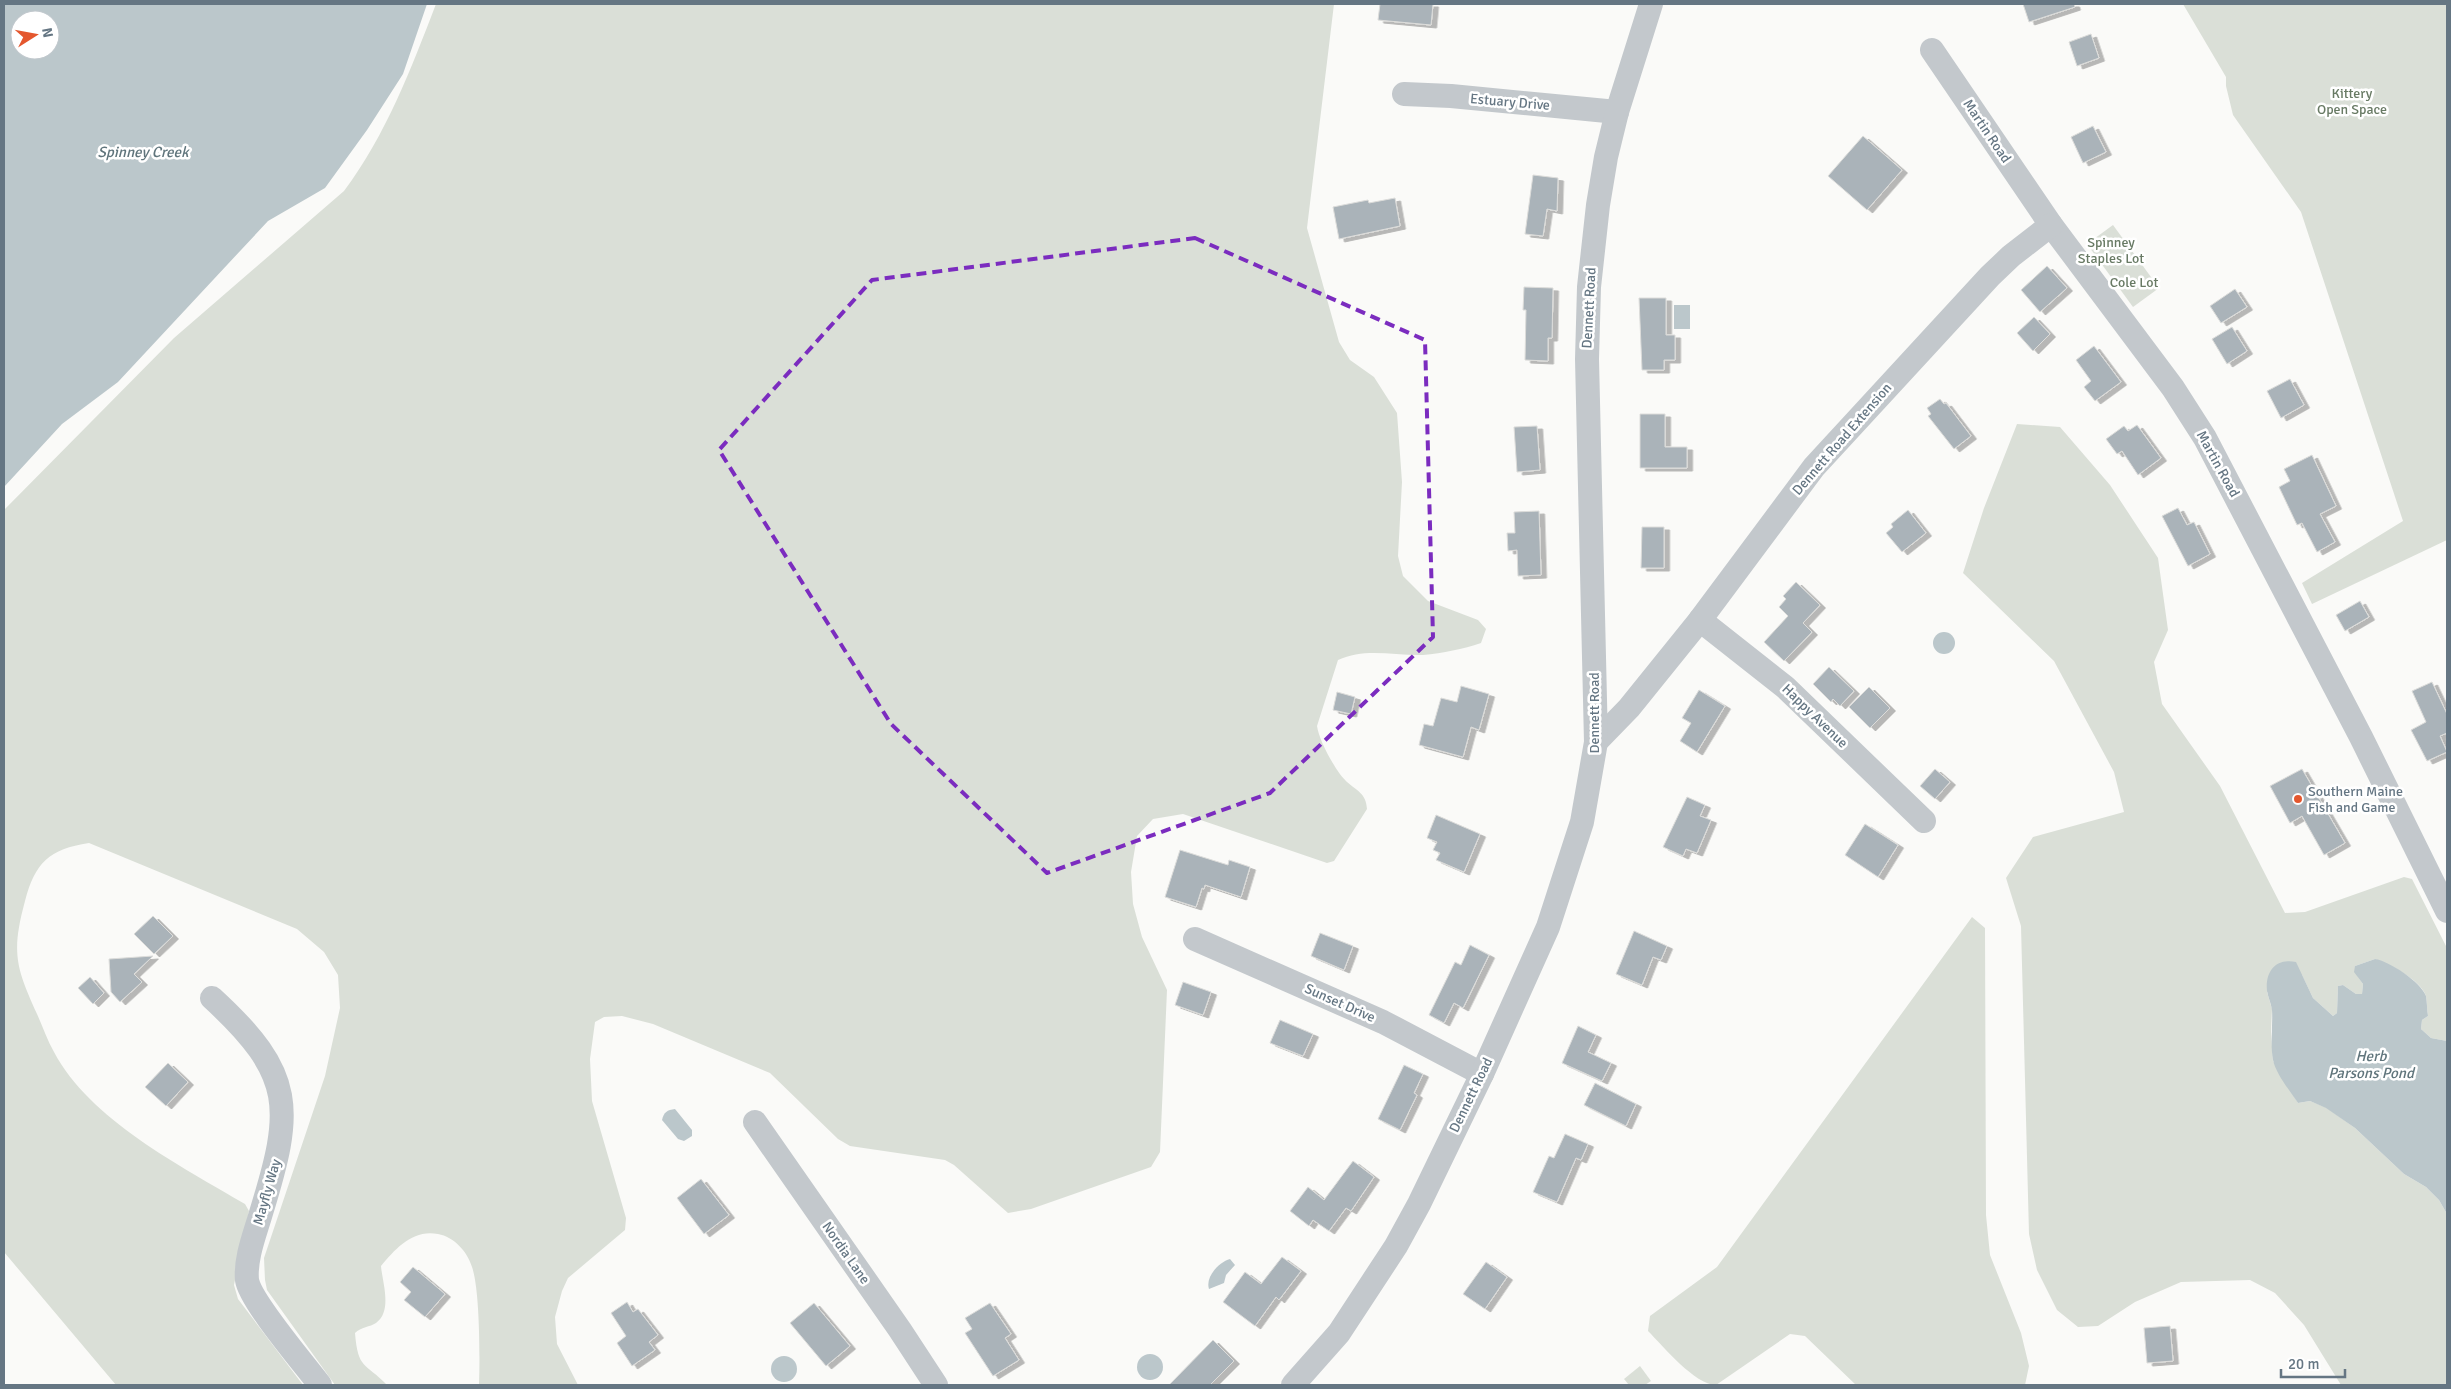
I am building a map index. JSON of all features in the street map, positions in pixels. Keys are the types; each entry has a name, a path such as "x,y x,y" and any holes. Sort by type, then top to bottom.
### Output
{"street":[{"name":"Dennett Road","path":"1293,1385 1339,1333 1396,1246 1419,1204 1482,1074 1548,927 1571,861 1582,822 1596,742 1587,344 1589,287 1598,205 1616,112 1651,4"},
{"name":"Martin Road","path":"1932,50 2051,224 2173,388 2204,438 2361,737 2447,911"},
{"name":"Estuary Drive","path":"1404,94 1451,96 1616,112"},
{"name":"Dennett Road Extension","path":"1596,742 1629,708 1700,620 1814,467 1990,276 2010,256 2051,224"},
{"name":"Happy Avenue","path":"1700,620 1785,687 1924,821"},
{"name":"Sunset Drive","path":"1195,939 1384,1022 1482,1074"},
{"name":"Mayfly Way","path":"212,998 243,1027 268,1061 277,1086 282,1110 280,1145 248,1260 248,1281 255,1300 320,1385"},
{"name":"Nordia Lane","path":"755,1122 900,1330 936,1385"}],"highlighted area":[{"path":"1195,238 1425,340 1433,637 1270,793 1047,873 891,724 719,450 872,280"}],"green space":[{"path":"436,4 1334,4 1307,228 1339,342 1350,360 1374,377 1397,413 1402,482 1398,556 1403,576 1428,601 1478,620 1486,629 1481,643 1453,650 1423,655 1369,653 1348,656 1338,660 1317,726 1318,732 1333,764 1347,782 1363,796 1367,809 1334,861 1327,863 1183,814 1153,819 1137,836 1131,872 1133,904 1142,937 1167,990 1160,1152 1151,1167 1031,1209 1008,1213 954,1165 945,1160 850,1146 838,1139 770,1073 653,1024 622,1016 604,1017 595,1022 590,1059 592,1101 626,1218 625,1230 568,1278 562,1291 555,1317 557,1344 578,1385 479,1385 477,1291 472,1267 463,1250 449,1238 429,1233 421,1234 406,1241 381,1266 385,1296 384,1311 376,1323 355,1333 358,1354 361,1360 387,1385 335,1385 267,1290 264,1258 325,1076 340,1008 338,975 324,952 297,929 89,843 64,849 54,854 39,868 29,888 21,919 17,947 20,971 24,984 49,1043 70,1076 90,1099 113,1120 166,1157 245,1204 249,1211 234,1285 238,1299 303,1385 116,1385 4,1252 4,510 174,338 344,191 359,170 385,124 407,77"},
{"name":"Kittery Open Space","path":"2183,4 2447,4 2447,540 2312,604 2302,583 2403,521 2301,212 2233,115 2226,86 2226,77"},
{"path":"2113,225 2159,288 2133,307 2087,244"},
{"path":"2017,424 2060,427 2110,485 2158,558 2168,630 2154,662 2162,704 2220,786 2285,913 2305,912 2404,877 2412,879 2447,948 2447,1041 2431,1038 2421,1029 2422,1020 2428,1016 2426,996 2418,984 2404,973 2375,959 2355,966 2358,977 2363,984 2362,994 2356,994 2343,985 2338,986 2337,1013 2333,1016 2313,998 2302,975 2267,992 2272,1009 2273,1061 2298,1103 2310,1101 2327,1108 2355,1128 2404,1174 2426,1187 2439,1200 2447,1214 2447,1385 2341,1385 2304,1325 2275,1293 2250,1280 2181,1282 2135,1302 2098,1326 2078,1327 2057,1310 2037,1270 2029,1234 2021,926 2006,878 2033,837 2124,812 2114,772 2054,661 1963,573 1984,508"},
{"path":"1972,917 1985,928 1986,1215 1990,1255 2021,1333 2029,1366 2025,1385 1856,1385 1805,1336 1790,1334 1716,1385 1699,1379 1680,1364 1648,1331 1650,1316 1717,1267"},
{"path":"1640,1366 1651,1381 1645,1385 1629,1385 1624,1379"}],"water":[{"name":"Spinney Creek","path":"4,4 427,4 403,74 367,130 325,188 268,221 118,382 62,424 4,487"},
{"path":"1674,305 1690,305 1690,329 1674,329"},
{"path":"1944,632 1952,635 1955,643 1952,651 1944,654 1936,651 1933,643 1936,635"},
{"name":"Herb Parsons Pond","path":"2375,959 2396,968 2423,990 2426,996 2428,1016 2422,1020 2421,1029 2431,1038 2447,1041 2447,1214 2439,1200 2426,1187 2404,1174 2355,1128 2326,1108 2310,1101 2298,1103 2280,1077 2273,1060 2272,1010 2267,984 2268,977 2273,968 2283,962 2296,962 2313,998 2333,1016 2337,1013 2338,986 2343,985 2356,994 2362,994 2363,984 2354,972 2355,966"},
{"path":"675,1109 692,1130 692,1136 684,1141 678,1139 662,1120 666,1112"},
{"path":"1230,1259 1235,1265 1226,1275 1224,1283 1209,1289 1208,1284 1211,1275 1222,1263"},
{"path":"1150,1354 1159,1358 1163,1367 1159,1376 1150,1380 1141,1376 1137,1367 1141,1358"},
{"path":"784,1356 793,1360 797,1369 793,1378 784,1382 775,1378 771,1369 775,1360"}],"building":[{"path":"1380,4 1433,4 1431,25 1378,20"},
{"path":"2023,4 2074,4 2075,7 2029,22"},
{"path":"2091,34 2099,58 2077,66 2069,42"},
{"path":"2093,126 2106,152 2083,163 2071,137"},
{"path":"1863,136 1902,170 1867,210 1828,176"},
{"path":"1533,175 1558,178 1557,211 1547,209 1543,236 1525,234"},
{"path":"1395,198 1400,226 1339,239 1333,207 1368,200 1369,203"},
{"path":"2047,266 2067,288 2040,312 2021,290"},
{"path":"1524,287 1553,288 1552,338 1548,338 1548,361 1525,360 1526,310 1523,310"},
{"path":"2235,289 2247,307 2221,323 2210,306"},
{"path":"1639,298 1666,298 1666,335 1675,335 1675,360 1664,360 1664,370 1642,370"},
{"path":"2034,317 2050,334 2033,351 2017,333"},
{"path":"2232,327 2247,351 2227,364 2212,339"},
{"path":"2094,346 2121,382 2095,401 2084,387 2091,381 2076,360"},
{"path":"2290,379 2304,405 2281,418 2267,391"},
{"path":"1940,399 1944,404 1946,403 1971,436 1954,449 1928,416 1931,414 1927,408"},
{"path":"1640,414 1665,414 1665,447 1687,447 1687,468 1640,468"},
{"path":"2137,425 2161,458 2138,475 2122,451 2117,454 2106,439 2124,426 2128,431"},
{"path":"1537,426 1540,470 1517,472 1514,427"},
{"path":"2312,455 2336,506 2320,514 2335,542 2317,552 2302,523 2297,525 2279,487 2290,481 2284,469"},
{"path":"2178,508 2187,525 2194,522 2210,554 2188,566 2162,516"},
{"path":"1908,510 1926,533 1902,552 1886,533 1893,527 1891,524"},
{"path":"1539,511 1541,575 1518,576 1517,550 1508,551 1507,533 1515,533 1514,512"},
{"path":"1642,527 1664,527 1664,568 1641,568"},
{"path":"1796,582 1820,605 1803,623 1812,632 1784,661 1764,642 1788,616 1779,607 1786,599 1783,596"},
{"path":"2360,601 2369,617 2345,631 2336,615"},
{"path":"1829,667 1854,691 1840,706 1833,699 1831,702 1813,684"},
{"path":"2432,682 2447,714 2447,733 2440,736 2447,752 2427,761 2411,730 2426,722 2412,691"},
{"path":"1461,686 1489,694 1479,730 1471,727 1463,757 1419,745 1424,724 1433,726 1441,698 1457,702"},
{"path":"1869,687 1890,708 1870,728 1849,707"},
{"path":"1699,690 1725,706 1697,752 1680,741 1691,723 1682,718"},
{"path":"1337,692 1355,697 1351,714 1333,710"},
{"path":"1935,769 1950,782 1935,799 1920,786"},
{"path":"2302,769 2345,843 2324,855 2302,816 2290,823 2270,786"},
{"path":"1687,797 1705,805 1700,816 1711,820 1697,853 1686,849 1683,856 1663,847"},
{"path":"1436,815 1480,834 1464,872 1436,860 1440,853 1433,850 1437,842 1427,838"},
{"path":"1865,824 1898,845 1878,877 1845,855"},
{"path":"1180,850 1228,865 1229,860 1250,867 1241,897 1205,885 1204,889 1202,888 1196,907 1165,897"},
{"path":"153,916 173,936 154,954 134,934"},
{"path":"1634,931 1667,946 1661,960 1653,957 1642,985 1616,974"},
{"path":"1320,933 1353,946 1344,970 1311,956"},
{"path":"1470,945 1489,955 1463,1008 1454,1003 1444,1023 1429,1015 1455,962 1461,965"},
{"path":"153,956 134,974 142,982 120,1002 111,992 109,959"},
{"path":"90,977 104,993 93,1004 78,988"},
{"path":"1183,982 1211,992 1203,1015 1175,1005"},
{"path":"1280,1020 1313,1034 1303,1056 1270,1043"},
{"path":"1578,1026 1596,1035 1588,1052 1611,1063 1602,1081 1562,1063"},
{"path":"168,1063 188,1082 166,1106 145,1087"},
{"path":"1404,1065 1423,1074 1414,1093 1417,1095 1400,1130 1378,1119"},
{"path":"1595,1083 1636,1104 1626,1126 1584,1105"},
{"path":"1565,1134 1588,1144 1581,1160 1576,1158 1557,1202 1533,1192 1549,1156 1554,1158"},
{"path":"1353,1161 1374,1177 1351,1211 1346,1208 1329,1231 1313,1220 1309,1226 1290,1211 1308,1187 1324,1200"},
{"path":"701,1179 729,1215 704,1234 677,1198"},
{"path":"1282,1257 1301,1271 1279,1300 1276,1297 1255,1326 1223,1302 1245,1272 1261,1284"},
{"path":"1486,1262 1507,1277 1485,1309 1463,1294"},
{"path":"413,1267 445,1294 425,1317 404,1300 411,1292 400,1282"},
{"path":"627,1302 633,1312 638,1309 658,1335 649,1342 655,1350 632,1366 617,1343 626,1336 611,1313"},
{"path":"814,1303 850,1346 826,1366 790,1323"},
{"path":"990,1303 1011,1334 1005,1338 1019,1360 993,1376 965,1333 972,1329 965,1318"},
{"path":"2170,1326 2173,1361 2147,1363 2144,1328"},
{"path":"1213,1340 1234,1361 1210,1385 1169,1385"}],"place":[{"name":"Southern Maine Fish and Game","path":"2298,799"}],"park label":[{"name":"Spinney Staples Lot","path":"2111,250"},
{"name":"Cole Lot","path":"2134,282"}]}
